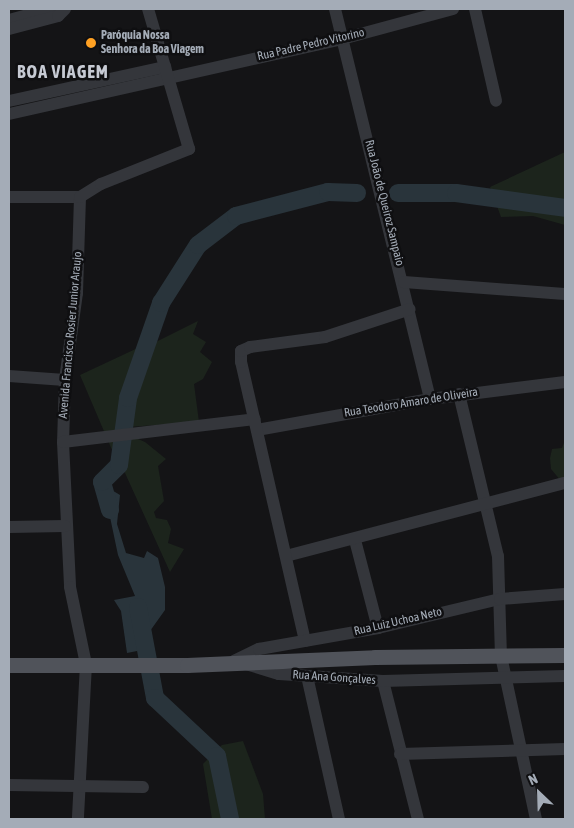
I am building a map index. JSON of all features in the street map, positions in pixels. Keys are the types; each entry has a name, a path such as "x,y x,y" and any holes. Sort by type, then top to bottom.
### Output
{"main road":[{"path":"9,665 187,665 234,661 565,655"}],"street":[{"path":"9,20 50,9"},
{"path":"9,30 58,16 65,9"},
{"path":"9,197 80,197 101,184 189,149 148,9"},
{"name":"Rua João de Queiroz Sampaio","path":"335,9 404,282 430,399"},
{"name":"Rua Padre Pedro Vitorino","path":"167,72 342,40 422,13 453,9"},
{"path":"475,9 496,101"},
{"path":"9,101 167,72"},
{"path":"9,114 167,72"},
{"name":"Avenida Francisco Rosier Junior Araujo","path":"78,819 86,664 70,586 65,526 63,442 65,380 77,293 80,197"},
{"path":"404,282 565,294"},
{"path":"305,641 241,362 244,348 325,337 410,310"},
{"path":"9,376 65,380"},
{"name":"Rua Teodoro Amaro de Oliveira","path":"63,442 256,425 459,394 565,382"},
{"path":"459,394 498,556 501,656 536,819"},
{"path":"286,556 486,506 565,483"},
{"path":"9,527 65,526"},
{"path":"355,540 378,628"},
{"name":"Rua Luiz Uchoa Neto","path":"234,661 259,649 378,628 500,599 565,594"},
{"name":"Rua Ana Gonçalves","path":"234,661 279,674 383,682 418,819"},
{"path":"307,676 339,819"},
{"path":"383,682 504,676 565,676"},
{"path":"400,754 521,748 565,749"},
{"path":"9,785 143,787"}],"shaded area":[{"path":"565,152 565,225 533,216 501,217 490,187"},
{"path":"198,321 193,334 206,342 200,352 212,362 203,379 194,384 199,422 128,427 133,399 154,343"},
{"path":"142,346 124,394 115,457 80,375"},
{"path":"129,435 145,442 166,459 158,466 164,501 154,512 156,518 167,520 171,529 168,543 184,549 170,572 125,473"},
{"path":"565,440 565,480 561,481 551,469 550,458 552,449 562,448"},
{"path":"116,463 110,489 120,495 117,524 126,553 144,558 147,551 158,558 165,587 165,610 150,631 134,629 142,650 127,653 121,611 114,600 135,596 118,555 102,479"},
{"path":"243,741 263,794 265,819 212,819 203,764 222,745"}],"waterway":[{"path":"110,510 102,482 119,465 128,398 161,303 198,245 236,216 328,192 357,193"},
{"path":"398,193 456,193 565,208"},
{"path":"138,607 155,698 217,756 230,819"}],"place":[{"name":"Paróquia Nossa Senhora da Boa Viagem","path":"91,43"}],"district":[{"name":"BOA VIAGEM","path":"63,72"}]}
